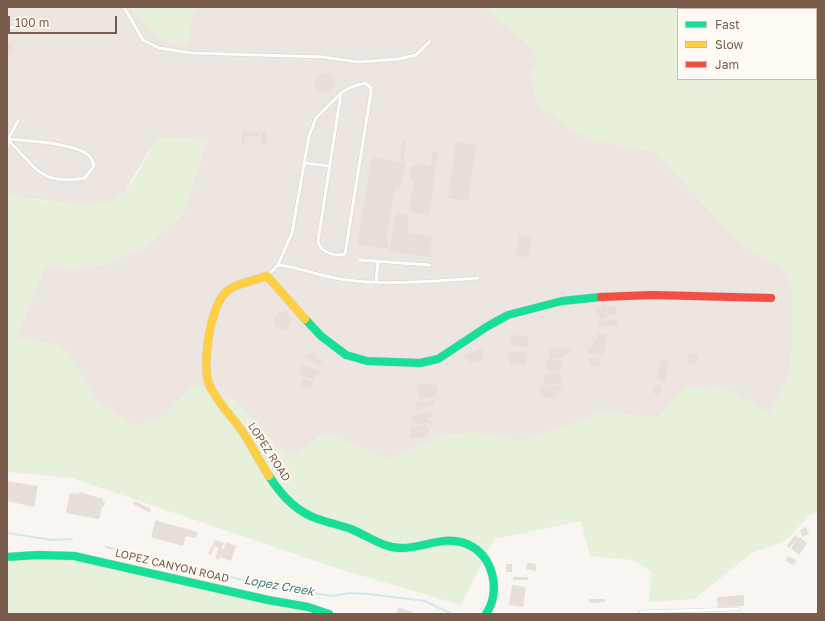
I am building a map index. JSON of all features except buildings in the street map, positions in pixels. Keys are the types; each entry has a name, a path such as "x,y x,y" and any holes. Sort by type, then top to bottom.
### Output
{"street":[{"path":"267,276 306,320 341,353 359,360 413,363 428,363 438,359 506,316 547,304 584,297 676,295 771,298"},
{"name":"LOPEZ ROAD","path":"267,276 224,293 220,301 212,323 207,357 209,382 216,396 245,436 269,477 299,510 313,517 349,528 392,547 400,548 443,540 455,540 465,542 474,548 484,557 494,579 494,598 486,614"},
{"name":"LOPEZ CANYON ROAD","path":"7,557 38,555 74,556 268,600 308,607 329,614"}],"lane":[{"path":"124,7 143,40 159,48 192,54 316,57 358,62 399,59 416,55 430,41"},
{"path":"7,28 39,24"},
{"path":"267,276 278,265 287,248 295,222 309,136 316,118 341,93 351,87 365,83 371,88 372,92 345,254 340,255 322,250 319,247 318,241 341,93"},
{"path":"7,148 7,139 18,121"},
{"path":"7,139 53,144 80,150 90,157 94,166 85,178 67,181 48,177 37,170 7,139"},
{"path":"305,163 329,166"},
{"path":"360,260 430,266"},
{"path":"376,282 378,262"},
{"path":"278,265 295,267 339,279 376,282 478,278"},
{"path":"641,612 685,613 738,609"}],"shaded area":[{"path":"7,7 131,7 135,14 189,45 191,16 201,7 486,7 531,47 537,59 536,67 586,139 655,151 739,242 782,267 792,286 792,352 787,382 769,414 727,389 687,387 657,418 606,412 519,442 480,433 445,435 389,460 325,433 293,456 278,447 237,402 194,385 163,418 157,422 132,426 97,401 65,350 58,345 16,338 45,265 69,269 105,265 123,255 145,248 181,216 185,209 207,139 157,138 123,194 107,204 71,204 7,195"}],"green space":[{"path":"131,7 201,7 191,16 189,45 167,43 135,14"},
{"path":"486,7 818,7 818,512 811,514 785,541 752,553 694,599 649,602 652,572 633,560 590,556 581,521 494,539 461,605 336,568 72,478 7,472 7,195 51,202 86,204 101,203 114,199 128,188 157,138 207,139 185,209 181,216 145,248 123,255 105,265 69,269 45,265 16,338 58,345 66,350 97,401 132,426 157,422 163,418 194,385 237,402 278,447 293,456 325,433 389,460 445,435 480,433 519,442 606,412 657,418 687,387 727,389 769,414 787,382 792,352 792,286 782,268 739,242 655,151 586,139 538,106 530,71 536,67 535,57 531,48 517,34 499,22"},
{"path":"51,559 70,560 313,614 7,614 7,562"}],"waterway":[{"name":"Lopez Creek","path":"7,533 52,540 72,539"},
{"name":"Lopez Creek","path":"106,547 276,588 333,596 350,593 425,601 452,614"}],"traffic: fast":[{"path":"305,319 321,336 346,355 367,361 420,363 438,359 488,326 508,315 562,301 601,297"},
{"path":"269,476 284,496 303,512 318,519 351,529 376,542 397,548 412,547 444,541 467,544 483,557 489,565 492,575 494,585 493,595 491,605 486,614"},
{"path":"7,557 38,555 74,556 268,600 308,607 329,614"}],"traffic: slow":[{"path":"269,476 240,428 212,391 209,384 206,364 209,337 215,311 225,293 234,287 267,276 305,319"}],"traffic: jam":[{"path":"601,297 652,295 771,298"}]}
